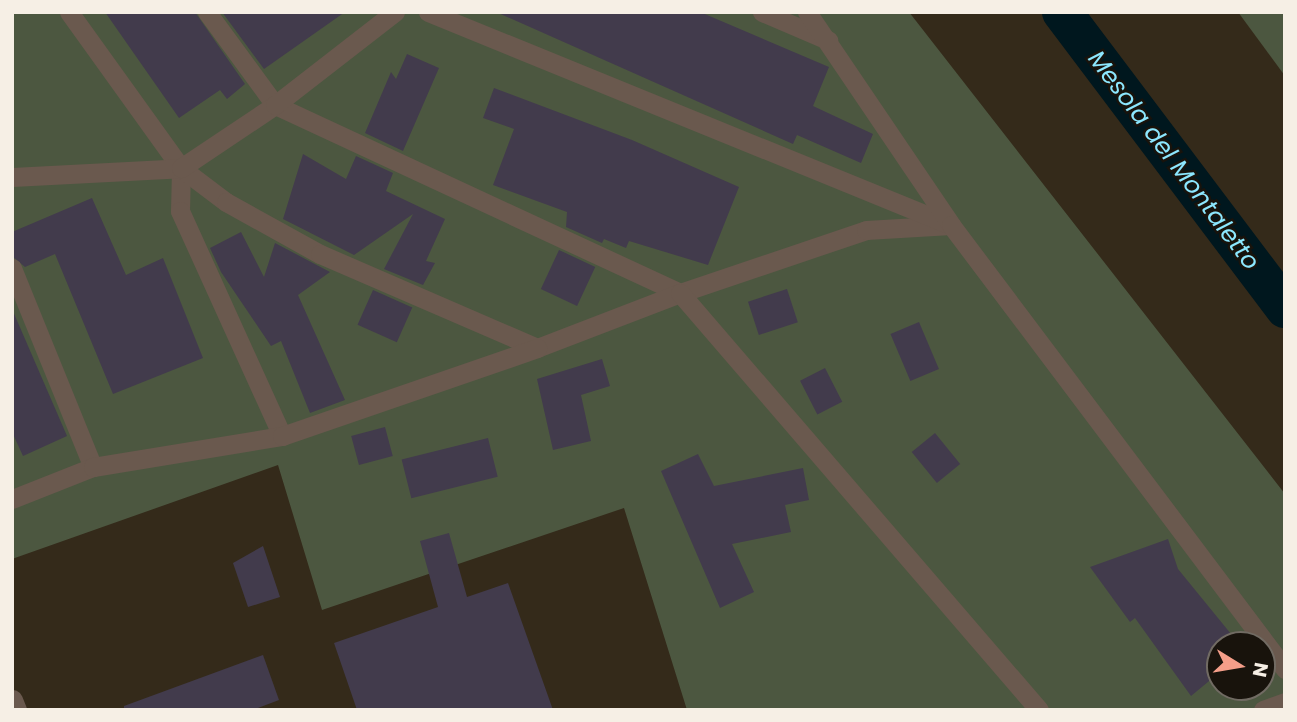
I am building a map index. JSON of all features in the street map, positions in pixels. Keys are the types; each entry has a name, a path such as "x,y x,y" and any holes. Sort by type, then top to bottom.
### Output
{"street":[{"path":"12,699 16,710"}],"lane":[{"path":"69,12 181,168 226,202 320,254 537,348"},
{"path":"207,12 275,105 680,292 1039,710"},
{"path":"12,177 181,168 275,105 395,12"},
{"path":"428,12 951,225"},
{"path":"762,12 828,40"},
{"path":"807,12 951,225 1285,669"},
{"path":"181,168 180,211 282,436"},
{"path":"12,499 93,467 282,436 537,348 680,292 866,230 951,225"},
{"path":"12,268 93,467"},
{"path":"1263,710 1285,702"}],"green space":[{"path":"12,12 909,12 1285,494 1285,710 687,710 624,508 322,610 278,465 12,559"},
{"path":"1238,12 1285,12 1285,76"}],"building":[{"path":"105,12 195,12 245,84 227,99 220,90 179,118"},
{"path":"222,12 345,12 264,69"},
{"path":"496,12 700,12 829,67 813,106 873,134 861,163 797,135 793,144"},
{"path":"407,54 439,68 403,151 365,133 391,72 396,79"},
{"path":"494,88 632,140 739,187 708,265 629,241 626,248 604,239 602,243 566,227 567,212 493,185 514,129 483,118"},
{"path":"303,154 346,179 356,156 393,173 386,191 445,219 426,261 435,263 423,285 384,269 413,214 354,255 283,219"},
{"path":"92,198 126,275 163,258 203,358 113,394 55,254 25,267 12,256 12,232"},
{"path":"241,232 264,277 275,243 330,272 298,295 345,400 310,413 281,341 271,346 221,272 210,248"},
{"path":"559,250 595,267 577,306 541,289"},
{"path":"787,289 798,322 759,335 748,302"},
{"path":"373,290 412,307 397,342 358,325"},
{"path":"12,309 67,436 23,456 12,432"},
{"path":"919,322 939,369 910,381 890,334"},
{"path":"602,359 610,386 581,395 591,441 553,450 537,379"},
{"path":"825,368 842,402 817,415 800,381"},
{"path":"385,427 393,456 359,465 351,436"},
{"path":"935,433 960,464 937,483 912,452"},
{"path":"488,438 498,477 411,498 402,460"},
{"path":"698,454 714,486 803,468 809,500 785,505 791,532 732,544 754,592 720,608 661,471"},
{"path":"449,533 467,597 508,583 553,710 357,710 334,643 438,607 420,541"},
{"path":"1168,539 1178,569 1229,631 1206,631 1206,684 1191,696 1135,618 1130,622 1090,567"},
{"path":"263,546 280,597 248,607 233,563"},
{"path":"263,655 279,700 253,710 124,710 124,706"}],"waterway":[{"name":"Mesola del Montaletto","path":"1062,12 1285,308"}]}
